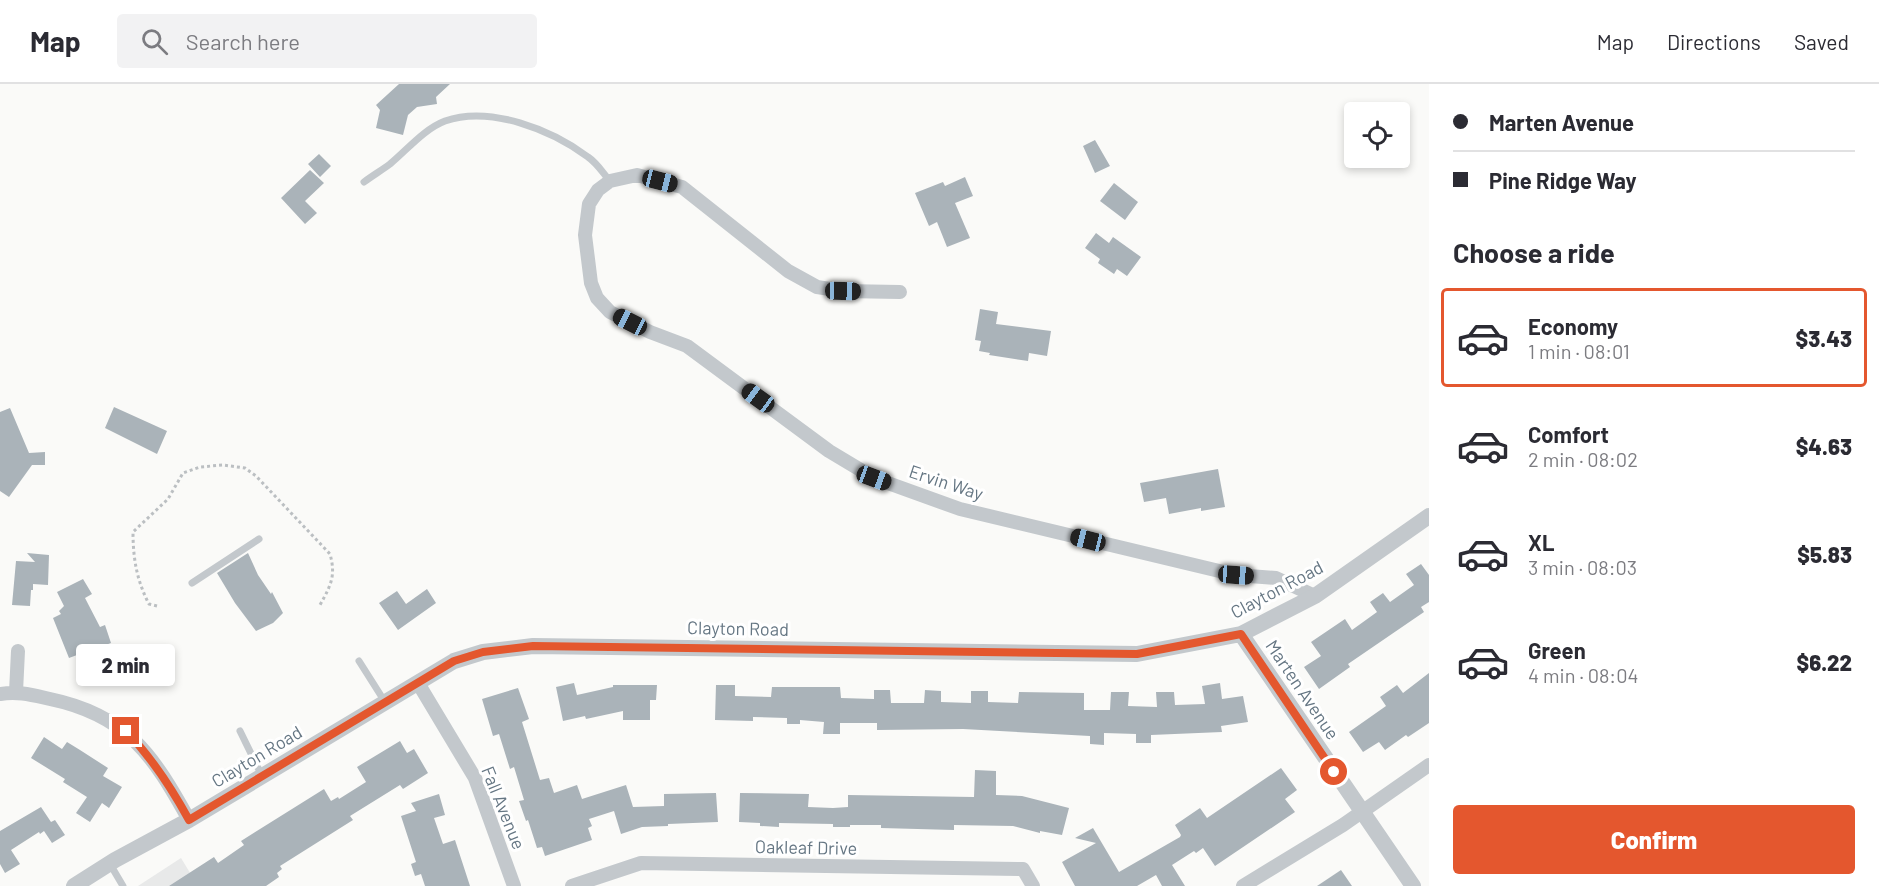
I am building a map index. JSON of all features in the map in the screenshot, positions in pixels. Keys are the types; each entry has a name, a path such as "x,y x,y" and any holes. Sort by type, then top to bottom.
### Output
{"street":[{"path":"610,181 638,175 682,187 788,271 817,287 843,291 900,292"},
{"name":"Ervin Way","path":"610,181 598,190 589,204 585,235 591,283 597,298 610,312 650,332 687,346 829,451 874,478 960,509 1236,575 1276,578 1315,596"},
{"name":"Clayton Road","path":"74,886 189,820 454,661 483,652 533,646 1137,654 1241,634 1315,596 1429,516"},
{"name":"Marten Avenue","path":"1241,634 1413,886"},
{"path":"16,692 18,651"},
{"name":"Fall Avenue","path":"418,683 475,778 514,886"},
{"path":"0,694 16,692 74,704 126,731 162,773 189,820"},
{"path":"1243,886 1343,825 1429,765"},
{"name":"Oakleaf Drive","path":"572,886 641,863 1023,869 1033,886"}],"lane":[{"path":"364,182 434,128 444,122 468,117 504,118 555,137 590,159 610,181"},
{"path":"192,583 259,539"},
{"path":"359,661 385,702"},
{"path":"240,731 262,776"},
{"path":"110,864 123,886"}],"path":[{"path":"157,606 149,604 140,586 133,557 133,532 168,499 183,473 200,467 223,465 245,468 256,476 330,554 334,568 330,587 320,604"}],"shaded area":[{"path":"181,858 198,886 138,886"}],"building":[{"path":"399,84 450,84 436,97 437,104 417,107 408,115 403,135 376,128 380,110 376,105"},
{"path":"1095,140 1110,166 1095,173 1083,146"},
{"path":"319,154 331,166 320,177 308,164"},
{"path":"310,170 324,183 305,201 317,213 305,224 281,198"},
{"path":"965,177 973,196 955,203 970,238 947,247 937,222 929,226 915,193 943,182 945,186"},
{"path":"1114,183 1138,202 1125,220 1100,201"},
{"path":"1096,233 1109,243 1113,237 1141,257 1127,276 1117,269 1114,274 1098,263 1100,259 1085,248"},
{"path":"980,309 998,312 996,324 1051,331 1047,356 1029,353 1028,361 989,355 990,353 979,351 981,341 975,340"},
{"path":"114,407 167,431 157,454 105,428"},
{"path":"10,408 29,453 45,452 45,465 32,465 9,497 0,491 0,412"},
{"path":"1218,469 1225,507 1201,511 1201,508 1169,514 1166,498 1144,502 1140,483"},
{"path":"27,553 49,555 48,585 33,584 30,606 12,605 16,561 35,562"},
{"path":"248,553 258,575 271,594 272,592 283,613 273,623 256,631 235,603 217,573"},
{"path":"1421,564 1429,575 1429,602 1421,607 1424,612 1348,664 1350,667 1319,689 1304,667 1321,656 1311,642 1345,619 1352,630 1377,612 1370,602 1383,593 1390,602 1414,585 1406,574"},
{"path":"83,579 92,594 85,598 100,627 105,625 111,643 100,647 108,667 84,675 77,655 69,658 53,618 61,614 59,611 64,606 57,592"},
{"path":"427,589 436,603 398,630 379,603 397,591 406,604"},
{"path":"1429,673 1429,723 1408,737 1406,735 1385,750 1379,742 1363,752 1349,732 1386,706 1380,697 1397,685 1403,693"},
{"path":"574,683 577,695 613,687 613,685 657,685 656,700 650,700 650,720 623,720 623,711 586,719 585,716 563,721 556,687"},
{"path":"1220,683 1222,699 1243,696 1248,722 1221,726 1222,732 1151,735 1151,743 1136,743 1136,734 1104,733 1104,745 1090,744 1090,736 963,729 877,730 877,723 840,723 840,734 823,734 824,722 800,720 800,724 787,724 787,718 753,717 753,721 715,720 716,685 735,685 735,696 771,697 772,687 840,687 841,698 874,699 874,690 890,690 891,703 924,703 925,690 941,691 941,702 971,703 971,691 988,691 988,702 1018,703 1019,692 1084,693 1084,710 1110,710 1111,692 1129,692 1128,706 1157,707 1156,692 1174,692 1175,705 1205,704 1202,686"},
{"path":"518,688 529,719 522,722 540,780 549,778 554,793 577,785 582,799 626,785 633,807 664,806 664,794 716,793 718,822 642,827 621,834 614,811 589,819 592,826 588,828 592,840 545,856 542,847 537,848 528,820 526,821 519,801 524,800 514,767 510,769 499,734 493,736 482,699"},
{"path":"44,737 62,749 67,742 80,750 108,768 103,776 122,787 109,808 102,803 90,822 76,813 87,797 63,782 65,779 31,758"},
{"path":"400,741 407,753 414,749 428,773 403,789 400,785 350,816 353,820 280,866 282,869 277,873 279,877 266,886 169,886 214,857 218,863 244,845 241,841 324,789 331,801 338,797 339,799 366,782 357,767"},
{"path":"1281,768 1297,790 1285,799 1295,812 1215,866 1203,848 1172,865 1185,886 1162,886 1156,875 1137,886 1075,886 1062,862 1096,843 1075,838 1093,828 1119,872 1180,837 1175,825 1200,808 1207,818"},
{"path":"975,770 996,771 996,795 1022,796 1069,808 1062,835 1040,831 1040,833 1013,826 954,825 954,830 881,828 881,825 833,827 833,824 779,823 779,827 739,822 740,793 809,794 808,807 833,808 848,807 848,795 974,797"},
{"path":"439,794 445,815 434,818 443,844 455,840 470,886 425,886 421,874 415,876 411,864 416,862 401,816 416,811 411,803"},
{"path":"41,807 51,822 55,820 65,835 52,843 44,831 40,834 39,832 11,850 20,864 5,873 0,864 0,831"},
{"path":"1341,870 1352,886 1317,886"}],"route":[{"path":"126,731 162,773 189,820 454,661 483,652 533,646 1137,654 1241,634 1334,772"}]}
